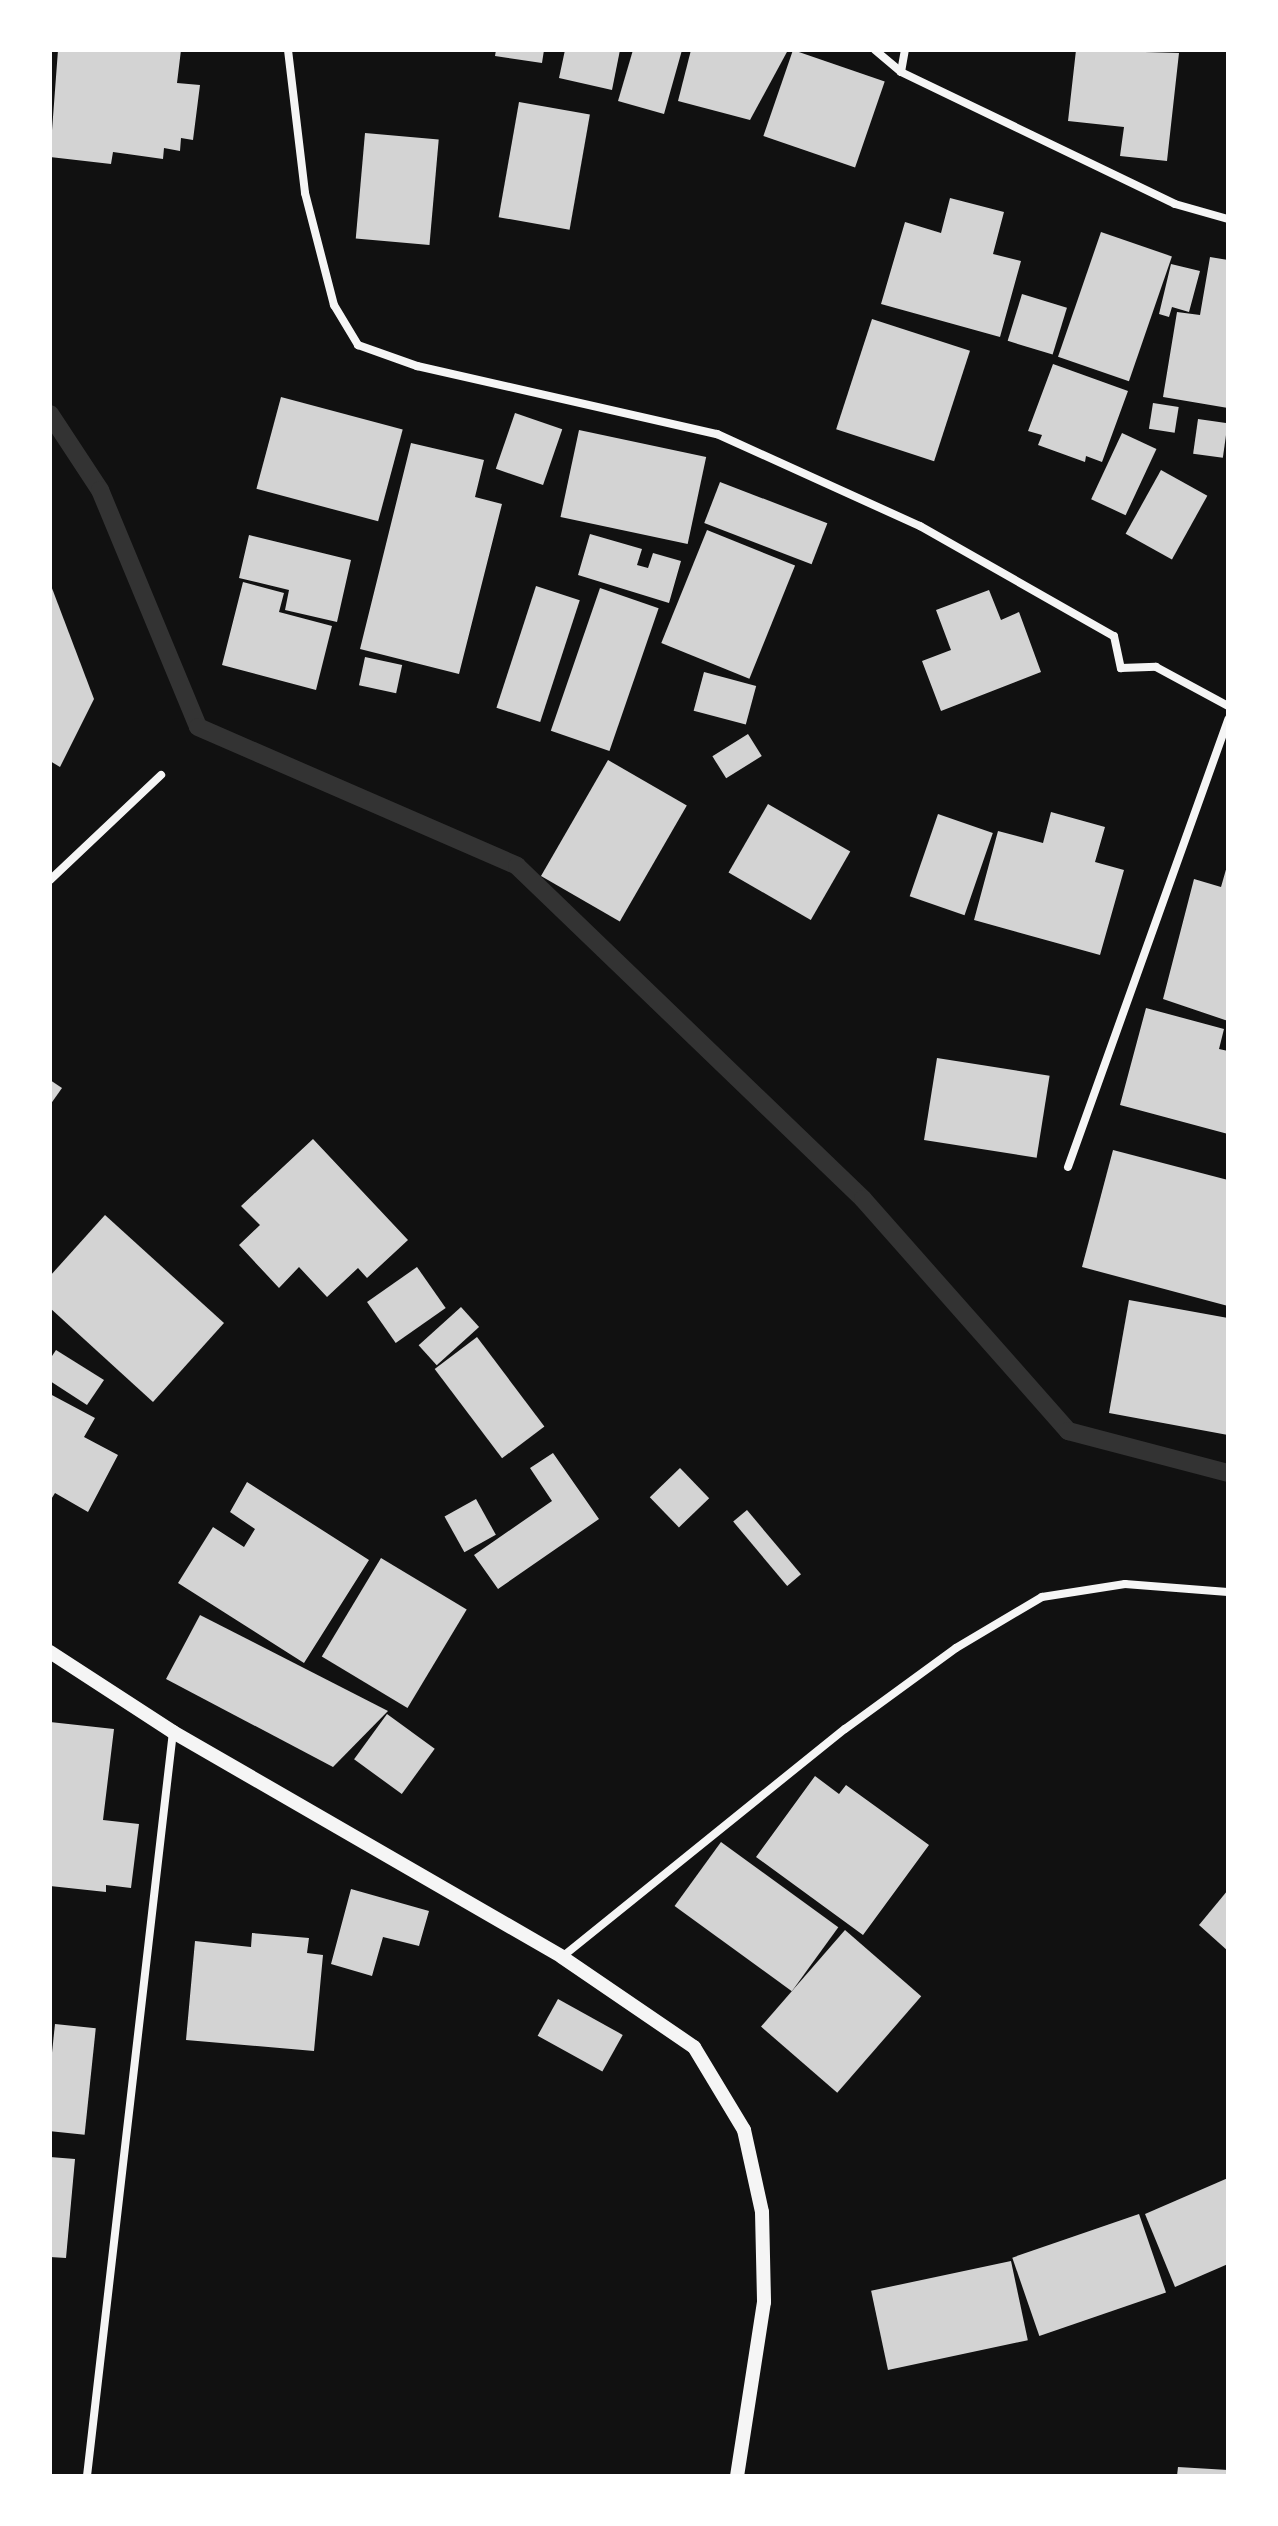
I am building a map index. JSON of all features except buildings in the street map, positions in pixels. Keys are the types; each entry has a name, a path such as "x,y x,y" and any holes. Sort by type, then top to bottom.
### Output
{"street":[{"path":"288,50 305,193 334,305 358,345 417,366 717,434 920,526 1114,636 1121,668 1156,667 1228,706"},
{"path":"875,50 901,72 1175,204 1228,219"},
{"path":"901,72 905,50"},
{"path":"1068,1167 1228,719"},
{"path":"50,880 161,775"},
{"path":"562,1957 857,1720 956,1648 1042,1597 1125,1584 1228,1592"},
{"path":"50,1652 173,1732 562,1957 694,2047 744,2130 762,2212 764,2302 737,2476"},
{"path":"87,2476 173,1732"}],"waterway":[{"path":"50,414 100,490 198,727 517,866 863,1199 1068,1431 1228,1473"}]}
